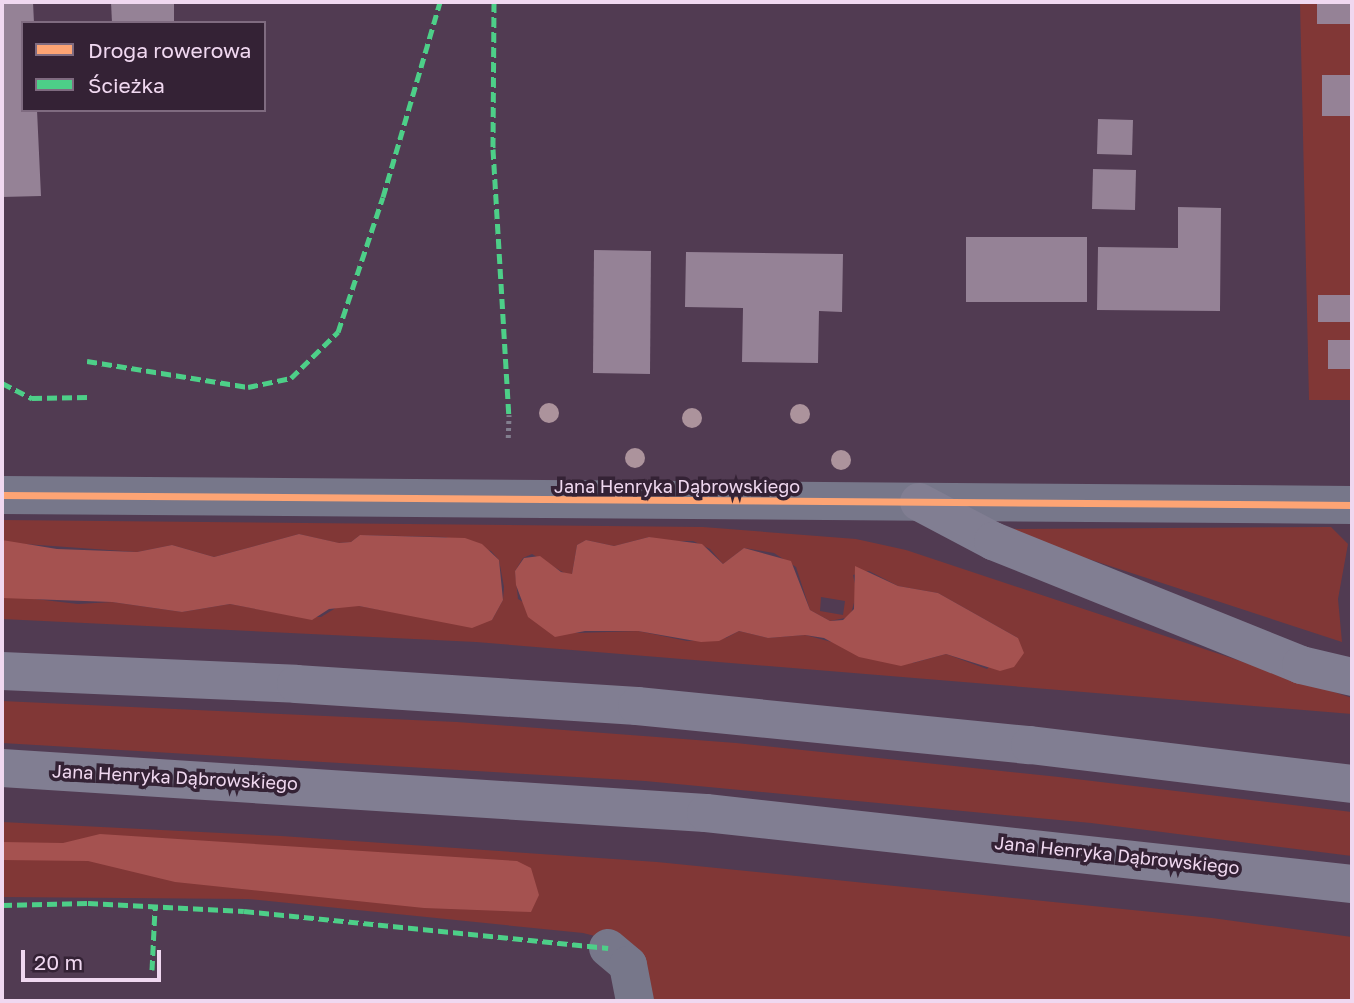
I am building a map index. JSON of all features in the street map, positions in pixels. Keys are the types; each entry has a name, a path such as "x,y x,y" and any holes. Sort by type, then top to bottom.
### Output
{"main road":[{"path":"919,502 993,541 1301,665 1352,677"},
{"path":"2,671 296,684 637,706 1017,743 1352,784"},
{"name":"Jana Henryka Dąbrowskiego","path":"2,768 706,813 1352,884"}],"street":[{"name":"Jana Henryka Dąbrowskiego","path":"2,495 1352,505"},
{"path":"608,948 628,965 635,1001"}],"path":[{"path":"508,438 509,415"}],"shaded area":[{"path":"1300,2 1352,2 1352,400 1309,400"},
{"path":"2,520 703,527 856,539 906,550 1352,698 1352,714 476,642 2,619 2,598 18,597 78,604 112,602 182,612 230,604 301,617 321,617 339,606 359,606 438,620 492,620 503,600 504,587 499,560 491,551 445,537 360,535 351,542 338,543 299,534 214,557 172,545 137,552 10,543 2,540","holes":["649,537 661,541 693,541 710,549 723,564 744,548 774,553 796,567 810,610 830,621 850,617 857,592 853,575 869,571 898,586 938,593 1018,638 987,669 946,654 913,663 805,635 768,638 739,631 726,638 687,641 638,631 576,633 518,599 515,571 523,558 532,554 566,574 572,574 577,545 586,540 614,546","821,597 845,601 843,615 820,611"]},
{"path":"1331,527 1348,544 1338,599 1342,642 997,529"},
{"path":"299,534 339,543 351,542 360,535 465,538 482,544 499,560 503,600 492,620 472,628 359,606 329,609 312,620 230,604 182,612 112,602 2,598 2,540 57,549 137,552 172,545 214,557"},
{"path":"649,537 702,544 723,564 744,548 791,561 810,610 830,621 843,620 854,609 855,566 898,586 938,593 1018,638 1024,653 1014,667 1000,671 946,654 901,666 859,657 824,638 805,635 768,638 739,631 719,641 701,642 638,631 585,631 555,637 528,617 516,585 515,571 524,558 540,556 561,572 572,574 577,545 586,540 614,546"},
{"path":"2,701 457,722 736,743 1059,777 1352,812 1352,856 1091,823 645,781 2,743"},
{"path":"2,822 281,836 657,862 1212,918 1352,937 1352,1001 644,1001 603,938 583,933 248,899 2,897"},
{"path":"100,834 517,861 531,868 539,895 531,912 424,908 175,882 88,861 2,860 2,842 63,843"}],"building":[{"path":"2,2 33,2 34,21 21,21 21,112 37,112 41,196 2,197"},
{"path":"111,2 174,2 174,21 112,21"},
{"path":"1317,2 1352,2 1352,24 1317,24"},
{"path":"1322,75 1352,75 1352,116 1322,116"},
{"path":"1098,119 1133,120 1132,155 1097,154"},
{"path":"1093,169 1136,170 1135,210 1092,209"},
{"path":"1178,207 1221,208 1220,311 1097,310 1098,247 1178,248"},
{"path":"966,237 1087,237 1087,302 966,302"},
{"path":"594,250 651,251 650,374 593,373"},
{"path":"686,252 843,254 842,312 819,311 818,363 742,362 743,308 685,307"},
{"path":"1318,295 1352,295 1352,322 1318,322"},
{"path":"1328,340 1352,340 1352,369 1328,369"}],"marked path":[{"path":"87,361 248,387 291,378 338,332 383,197 440,2"},
{"path":"494,2 493,149 509,415"},
{"path":"2,383 32,398 88,397"},
{"path":"2,905 88,903 244,911 608,948"},
{"path":"152,970 155,908"}],"cycle path":[{"path":"2,495 1352,505"}]}
